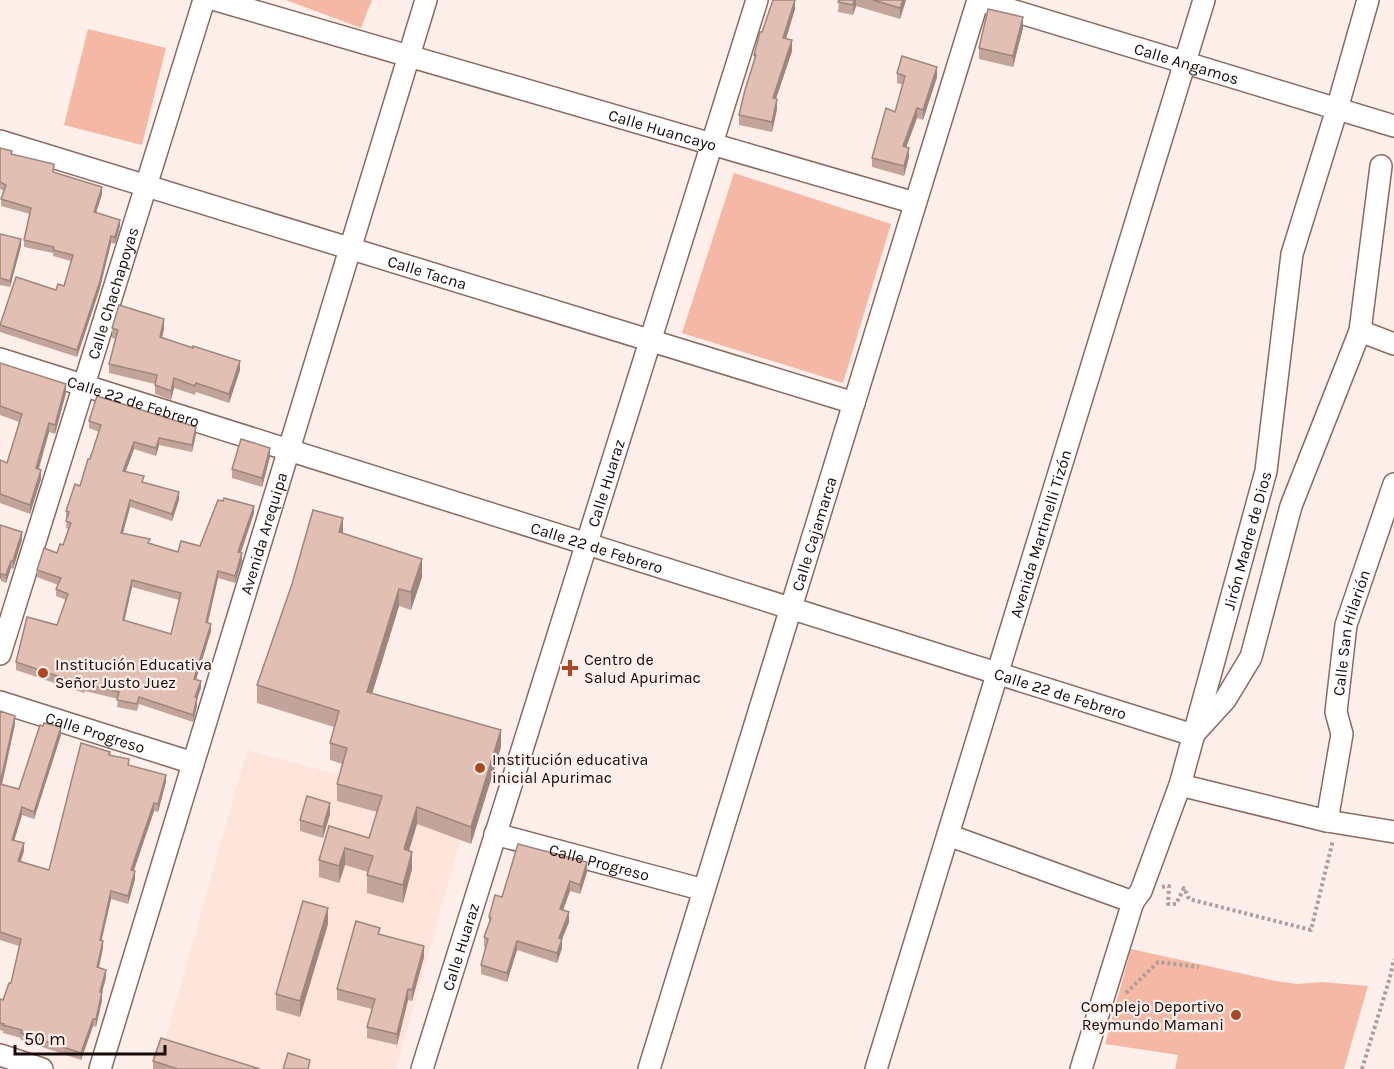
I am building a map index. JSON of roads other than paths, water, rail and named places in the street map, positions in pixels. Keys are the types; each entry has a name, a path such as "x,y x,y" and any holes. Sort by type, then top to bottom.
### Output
{"street":[{"name":"Calle Chachapoyas","path":"0,654 204,0"},
{"name":"Calle Huancayo","path":"216,0 915,203"},
{"name":"Avenida Arequipa","path":"100,1069 426,0"},
{"name":"Calle Huaraz","path":"422,1069 757,0"},
{"name":"Calle Angamos","path":"978,0 1394,126"},
{"name":"Calle Cajamarca","path":"649,1069 978,0"},
{"name":"Avenida Martinelli Tizón","path":"876,1069 1204,0"},
{"name":"Jirón Madre de Dios","path":"1081,1069 1137,896 1180,785 1266,471 1292,254 1368,0"},
{"name":"Calle Tacna","path":"0,141 854,403"},
{"path":"1193,735 1225,700 1251,657 1291,506 1360,331 1381,166"},
{"path":"1360,331 1394,344"},
{"name":"Calle 22 de Febrero","path":"0,359 1193,735"},
{"name":"Calle San Hilarión","path":"1333,822 1342,734 1336,712 1346,625 1394,484"},
{"name":"Calle Progreso","path":"0,702 193,762"},
{"path":"1180,785 1333,822 1394,832"},
{"name":"Calle Progreso","path":"495,834 704,890"},
{"path":"948,835 1137,896"},
{"path":"0,1055 42,1069"}],"place":[{"name":"Centro de Salud Apurimac","path":"570,668"},
{"name":"Institución Educativa Señor Justo Juez","path":"43,673"},
{"name":"Institución educativa inicial Apurimac","path":"480,768"},
{"name":"Complejo Deportivo Reymundo Mamani","path":"1236,1015"}]}
